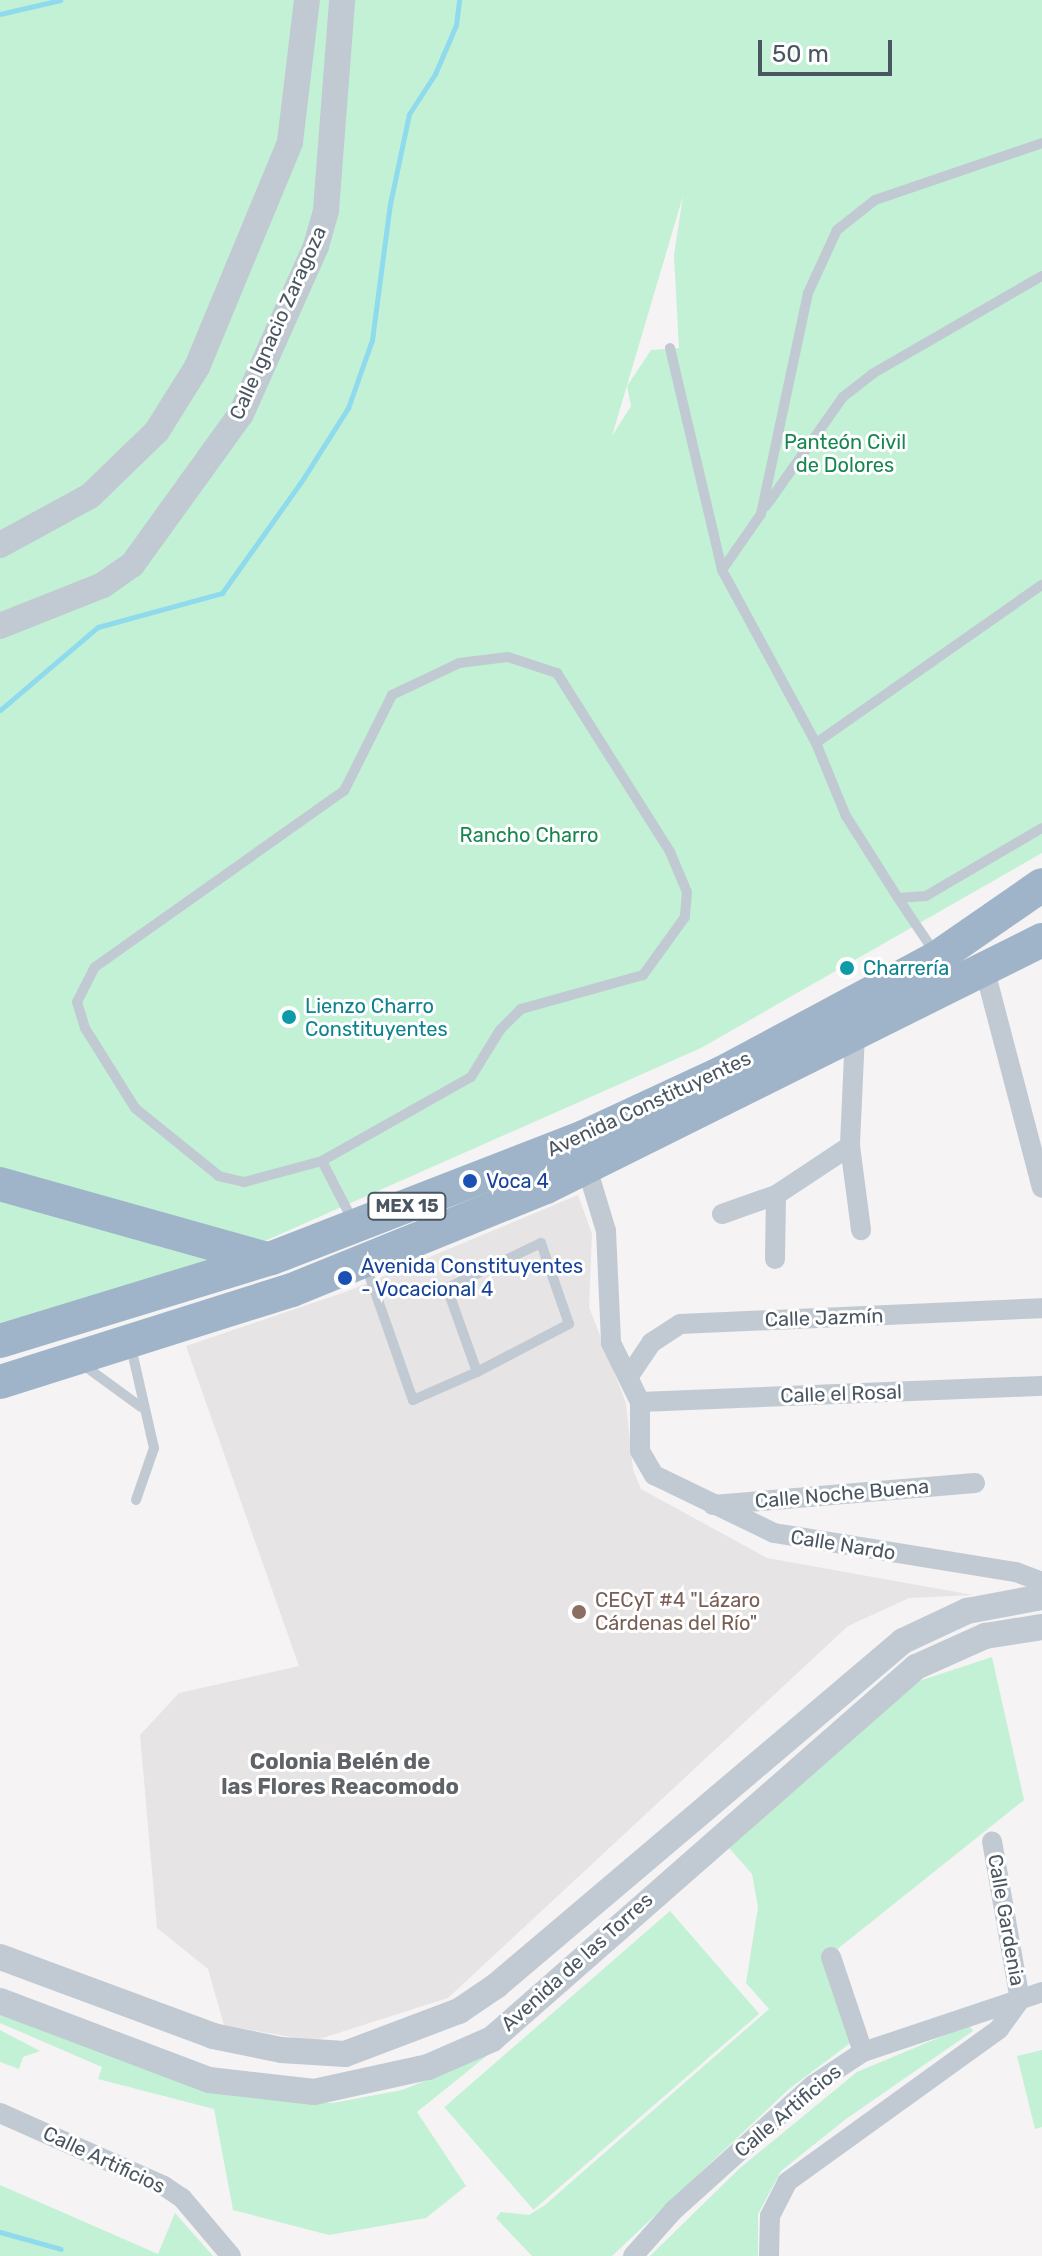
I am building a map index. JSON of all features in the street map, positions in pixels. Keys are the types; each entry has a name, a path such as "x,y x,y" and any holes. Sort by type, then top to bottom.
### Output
{"highway":[{"name":"Avenida Constituyentes","path":"6,1333 272,1258 584,1137 799,1032 938,957 1042,885"},
{"path":"799,1032 948,968 1042,917"},
{"name":"Avenida Constituyentes","path":"0,1382 292,1290 587,1168 1037,944"},
{"path":"0,1184 240,1255 272,1258"}],"street":[{"path":"0,545 90,496 157,431 197,367 290,142 307,0"},
{"name":"Calle Ignacio Zaragoza","path":"0,626 103,585 132,565 241,414 316,246 326,210 342,0"},
{"path":"985,971 1042,1188"},
{"path":"855,1034 850,1146 861,1230"},
{"path":"722,1214 776,1195 850,1146"},
{"path":"587,1168 606,1231 611,1343 640,1402"},
{"path":"775,1259 776,1195"},
{"name":"Calle Jazmín","path":"629,1376 651,1343 680,1324 1042,1308"},
{"name":"Calle el Rosal","path":"640,1402 1042,1386"},
{"name":"Calle Nardo","path":"640,1402 640,1451 654,1475 709,1505 797,1539 1016,1572 1042,1582"},
{"name":"Calle Noche Buena","path":"709,1505 975,1483"},
{"name":"Avenida de las Torres","path":"0,1957 213,2036 281,2050 345,2054 459,2011 903,1641 967,1611 1042,1597"},
{"name":"Avenida de las Torres","path":"0,2001 209,2080 314,2092 414,2071 492,2039 713,1841 916,1667 985,1636 1042,1627"},
{"path":"692,1819 713,1841"},
{"name":"Calle Gardenia","path":"992,1841 1020,2000"},
{"path":"831,1957 863,2052"},
{"name":"Calle Artificios","path":"633,2256 674,2210 813,2085 863,2052 1042,1992"},
{"path":"769,2256 770,2216 778,2195 862,2125 999,2029 1020,2000"},
{"name":"Calle Artificios","path":"0,2113 164,2186 182,2198 231,2256"}],"lane":[{"path":"761,514 808,293 837,230 875,200 1042,143"},
{"path":"722,570 817,426 843,397 872,374 1042,276"},
{"path":"670,348 722,570 816,743 846,816 938,957"},
{"path":"816,743 1042,585"},
{"path":"508,657 557,673 670,852 687,892 685,917 643,975 521,1009 500,1030 471,1077 322,1161 244,1182 219,1176 135,1108 85,1028 77,1002 95,967 344,791 392,695 459,663 508,657"},
{"path":"898,898 926,896 1042,828"},
{"path":"322,1161 356,1226"},
{"path":"364,1261 413,1400 477,1372 569,1324 541,1243 447,1288 477,1372"},
{"path":"131,1341 141,1407 154,1448 136,1500"},
{"path":"75,1359 141,1407"}],"shaded area":[{"name":"CECyT #4 \"Lázaro Cárdenas del Río\"","path":"578,1195 592,1234 589,1307 626,1403 633,1470 641,1489 767,1558 973,1595 909,1598 848,1626 448,1998 313,2041 224,2025 208,1969 157,1928 140,1735 179,1693 299,1666 186,1346 348,1291"}],"green space":[{"path":"0,0 1042,0 1042,853 701,1048 249,1248 0,1326","holes":["683,196 674,255 679,348 651,350 627,386 631,406 612,436"]},
{"path":"992,1657 1024,1800 830,1955 857,2038 789,2089 612,2256 532,2256 496,2218 501,2212 529,2215 545,2205 769,2009 746,1983 758,1907 752,1874 724,1842 916,1682"},
{"path":"670,1911 759,2014 534,2210 444,2107"},
{"path":"0,2009 291,2102 333,2103 402,2090 445,2073 520,2029 417,2112 466,2186 426,2218 329,2235 233,2210 214,2109 98,2079 102,2067 0,2023"},
{"path":"969,2025 973,2031 846,2119 781,2171 758,2214 758,2256 650,2256 740,2168 857,2072"},
{"path":"0,2030 40,2051 23,2057 19,2069 0,2062"},
{"path":"1042,2050 1042,2127 1035,2129 1017,2056"},
{"path":"0,2185 158,2254 175,2213 213,2256 0,2256"}],"waterway":[{"path":"0,14 60,0"},
{"path":"0,710 98,627 222,593 301,482 348,408 372,340 390,204 409,114 435,74 456,25 459,0"},
{"path":"0,2232 61,2249"}],"place":[{"name":"Charrería","path":"847,968"},
{"name":"Lienzo Charro Constituyentes","path":"289,1017"},
{"name":"Voca 4","path":"470,1181"},
{"name":"Avenida Constituyentes - Vocacional 4","path":"345,1278"},
{"name":"CECyT #4 \"Lázaro Cárdenas del Río\"","path":"579,1612"}],"district":[{"name":"Colonia Belén de las Flores Reacomodo","path":"340,1774"}],"park label":[{"name":"Panteón Civil de Dolores","path":"845,454"},
{"name":"Rancho Charro","path":"529,835"}]}
